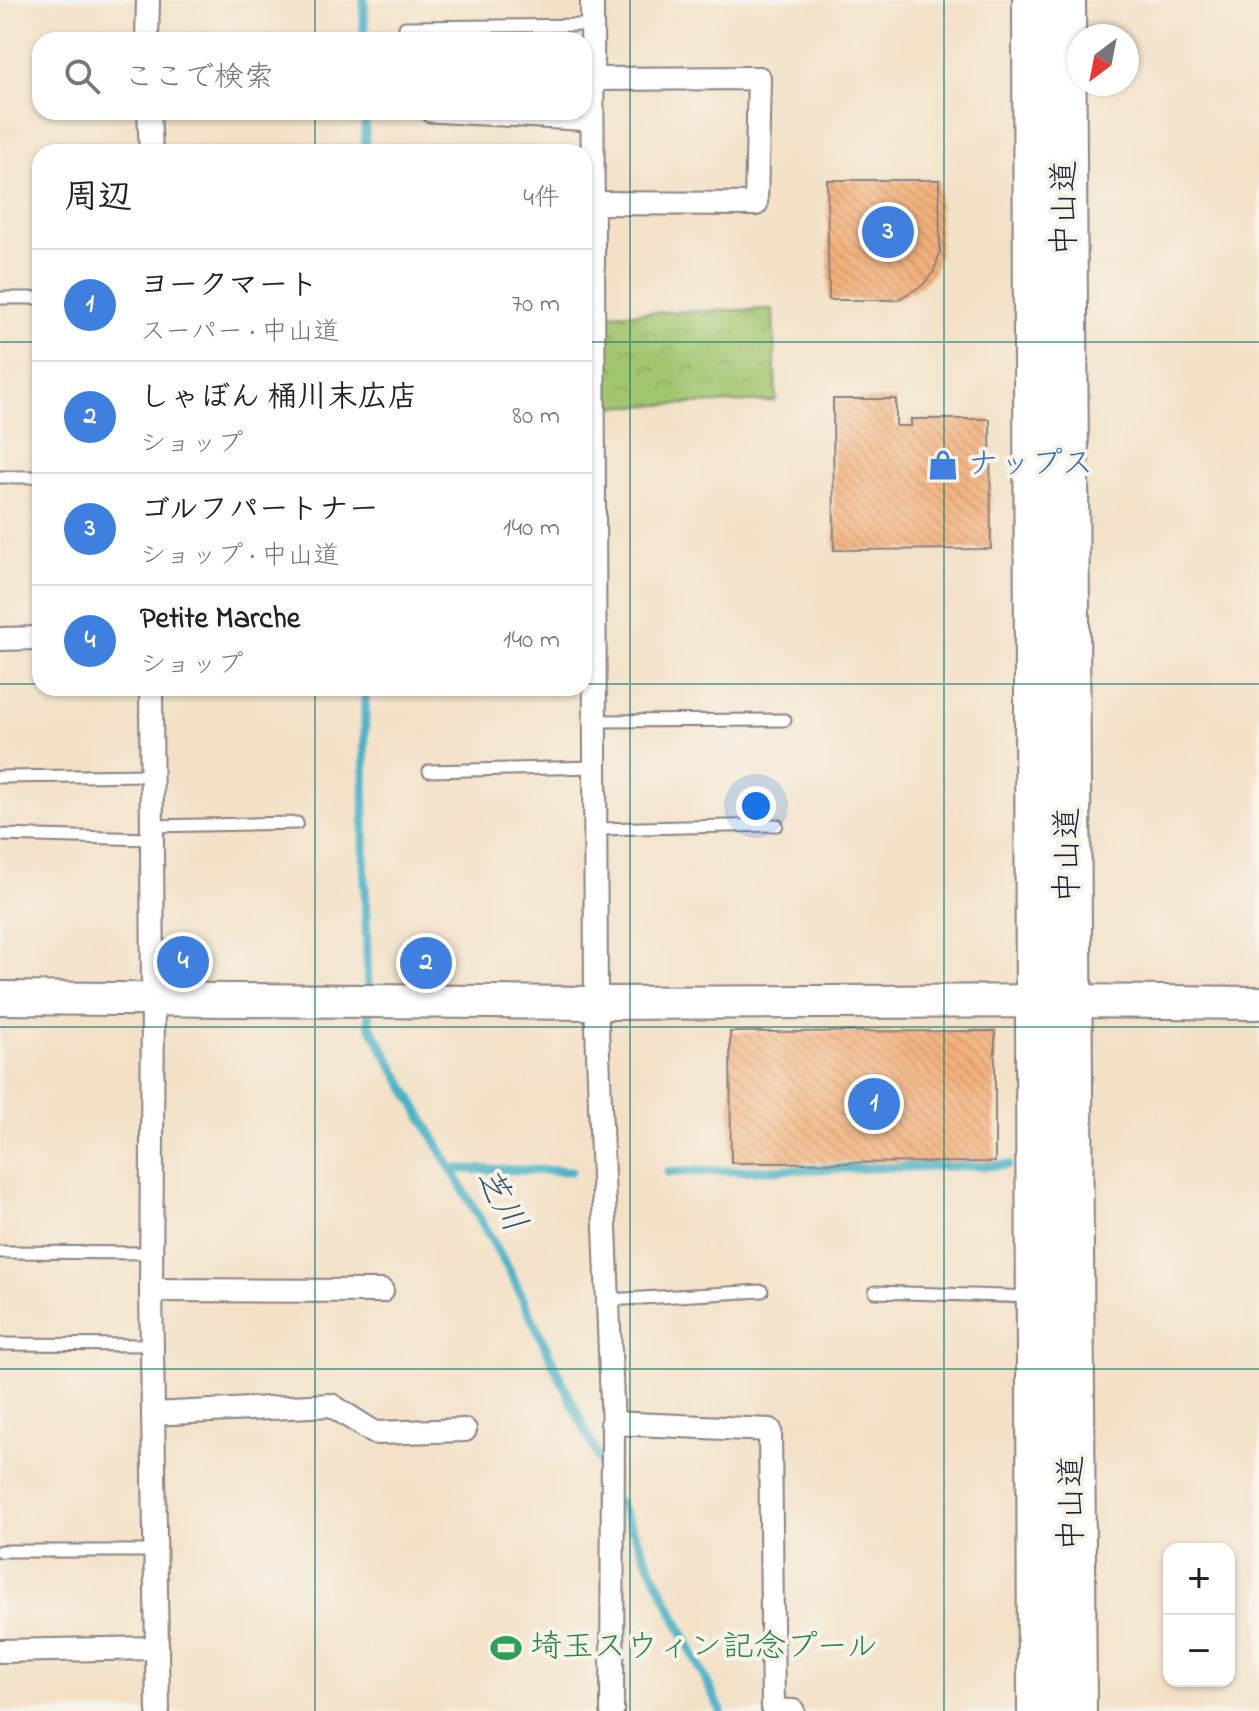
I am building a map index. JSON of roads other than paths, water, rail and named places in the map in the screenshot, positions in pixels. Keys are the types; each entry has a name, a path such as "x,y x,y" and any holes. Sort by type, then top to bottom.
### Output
{"highway":[{"name":"中山道","path":"1034,0 1053,1001 1075,1711"},
{"name":"中山道","path":"1039,1711 1039,1297 1053,1001 1064,0"}],"street":[{"path":"147,32 148,0"},
{"path":"592,0 592,216"},
{"path":"593,79 759,78 756,204 593,203"},
{"path":"149,120 151,144"},
{"path":"592,580 596,721 596,1003 613,1425 612,1711"},
{"path":"0,639 32,638"},
{"path":"151,696 151,1290 158,1711"},
{"path":"0,998 596,1003 1259,1003"},
{"path":"151,1290 382,1291"},
{"path":"153,1414 331,1405 375,1433 465,1430"},
{"path":"613,1425 770,1430 773,1710 793,1711"},
{"path":"0,1651 157,1648"}],"lane":[{"path":"405,27 592,25"},
{"path":"502,120 593,125"},
{"path":"0,298 32,298"},
{"path":"0,477 32,477"},
{"path":"596,721 785,720"},
{"path":"429,771 596,767"},
{"path":"0,777 151,775"},
{"path":"0,835 151,832 297,823"},
{"path":"596,829 777,825"},
{"path":"0,1252 151,1253"},
{"path":"608,1300 762,1291"},
{"path":"875,1292 1039,1297"},
{"path":"0,1344 152,1345"},
{"path":"0,1551 155,1551"}],"waterway":[{"name":"芝川","path":"364,0 364,32"},
{"name":"芝川","path":"365,120 365,144"},
{"name":"芝川","path":"365,696 364,852 369,1024 510,1272 606,1474"},
{"path":"668,1172 1008,1165"},
{"path":"452,1169 571,1171"},
{"name":"芝川","path":"619,1502 721,1711"}],"place":[{"name":"ゴルフパートナー","path":"888,232"},
{"name":"ナップス","path":"943,465"},
{"name":"Petite Marche","path":"183,962"},
{"name":"しゃぼん 桶川末広店","path":"426,963"},
{"name":"ヨークマート","path":"874,1104"},
{"name":"埼玉スウィン記念プール","path":"506,1648"}]}
